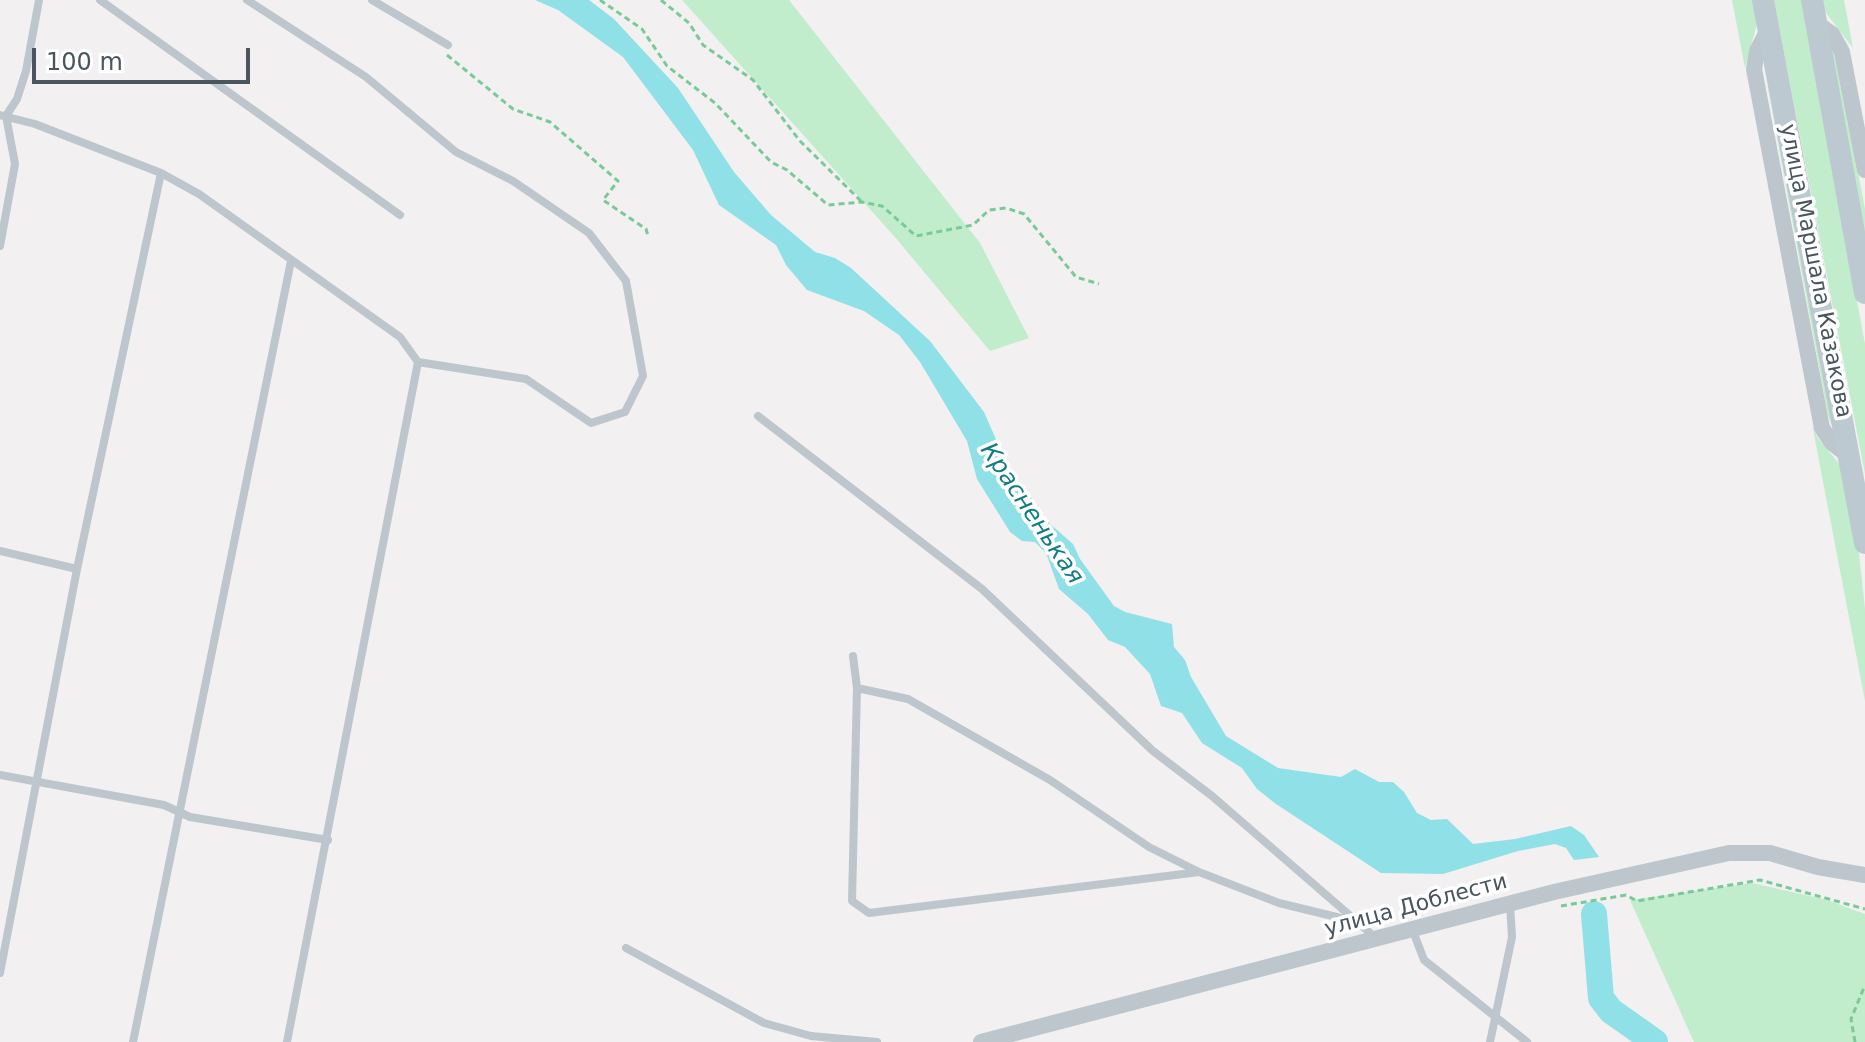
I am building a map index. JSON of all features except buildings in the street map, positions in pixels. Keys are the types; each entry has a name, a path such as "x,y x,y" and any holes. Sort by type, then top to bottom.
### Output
{"main road":[{"name":"улица Маршала Казакова","path":"1763,0 1865,543"},
{"name":"улица Маршала Казакова","path":"1813,11 1865,293"}],"street":[{"path":"1813,11 1842,52 1865,170"},
{"name":"улица Доблести","path":"981,1042 1534,897 1729,853 1770,853 1818,867 1865,875"}],"lane":[{"path":"3,115 17,99 26,71 39,0"},
{"path":"100,0 400,215"},
{"path":"3,115 35,124 161,173 199,194 400,337 418,362 526,379 591,423 625,412 643,376 626,281 589,233 513,181 456,152 366,77 247,0"},
{"path":"372,0 448,45"},
{"path":"0,246 15,164 3,115"},
{"path":"0,973 77,569 161,173"},
{"path":"133,1042 291,261"},
{"path":"287,1042 418,362"},
{"path":"758,416 982,589 1153,751 1212,796 1377,940"},
{"path":"0,551 77,569"},
{"path":"853,656 857,688 852,901 869,913 1199,872"},
{"path":"857,688 908,699 1050,780 1149,847 1199,872 1279,903 1358,922"},
{"path":"0,775 164,805 190,817 328,840"},
{"path":"1490,1042 1512,937 1510,904"},
{"path":"1413,931 1424,960 1527,1042"},
{"path":"626,948 764,1023 811,1036 877,1042"}],"path":[{"path":"600,0 642,29 667,66 715,103 771,162 787,170 828,205 862,202 882,206 916,236 973,225 989,210 1006,208 1024,214 1076,277 1099,284"},
{"path":"661,0 689,23 703,45 753,80 800,141 862,202"},
{"path":"436,38 451,61 492,95 513,109 550,122 618,181 603,200 646,229 648,236"},
{"path":"1534,897 1564,907 1626,895 1637,901 1760,880 1865,909"},
{"path":"1855,1042 1851,1019 1865,985"}],"green space":[{"path":"682,0 789,0 980,243 1029,338 990,351 894,236"},
{"path":"1732,0 1756,0 1757,24 1745,68"},
{"path":"1774,0 1801,0 1865,344 1865,474"},
{"path":"1821,0 1844,0 1853,48 1826,13"},
{"path":"1831,44 1865,209 1865,243"},
{"path":"1763,61 1835,433 1828,416"},
{"path":"1812,424 1817,437 1841,466 1857,535 1865,609 1865,701"},
{"path":"1752,883 1827,900 1865,914 1865,1042 1694,1042 1630,900"}],"water":[{"path":"535,0 589,0 614,19 678,88 734,172 771,215 815,252 835,258 851,268 930,341 984,412 1012,476 1031,497 1040,515 1073,544 1080,559 1114,606 1125,612 1172,624 1174,647 1185,660 1191,677 1226,736 1278,768 1341,777 1355,769 1379,782 1393,782 1404,792 1417,813 1431,820 1447,819 1473,844 1515,839 1571,826 1584,835 1599,857 1574,860 1566,848 1555,844 1518,851 1443,874 1381,873 1257,789 1242,768 1202,743 1182,713 1161,706 1150,674 1125,647 1108,640 1088,614 1059,589 1046,553 1035,542 1022,541 1010,532 977,479 967,441 920,362 899,335 864,311 807,290 786,265 776,245 719,205 693,150 623,57 558,10"}],"waterway":[{"name":"Красненькая","path":"1594,914 1601,998 1611,1011 1655,1042"}]}
